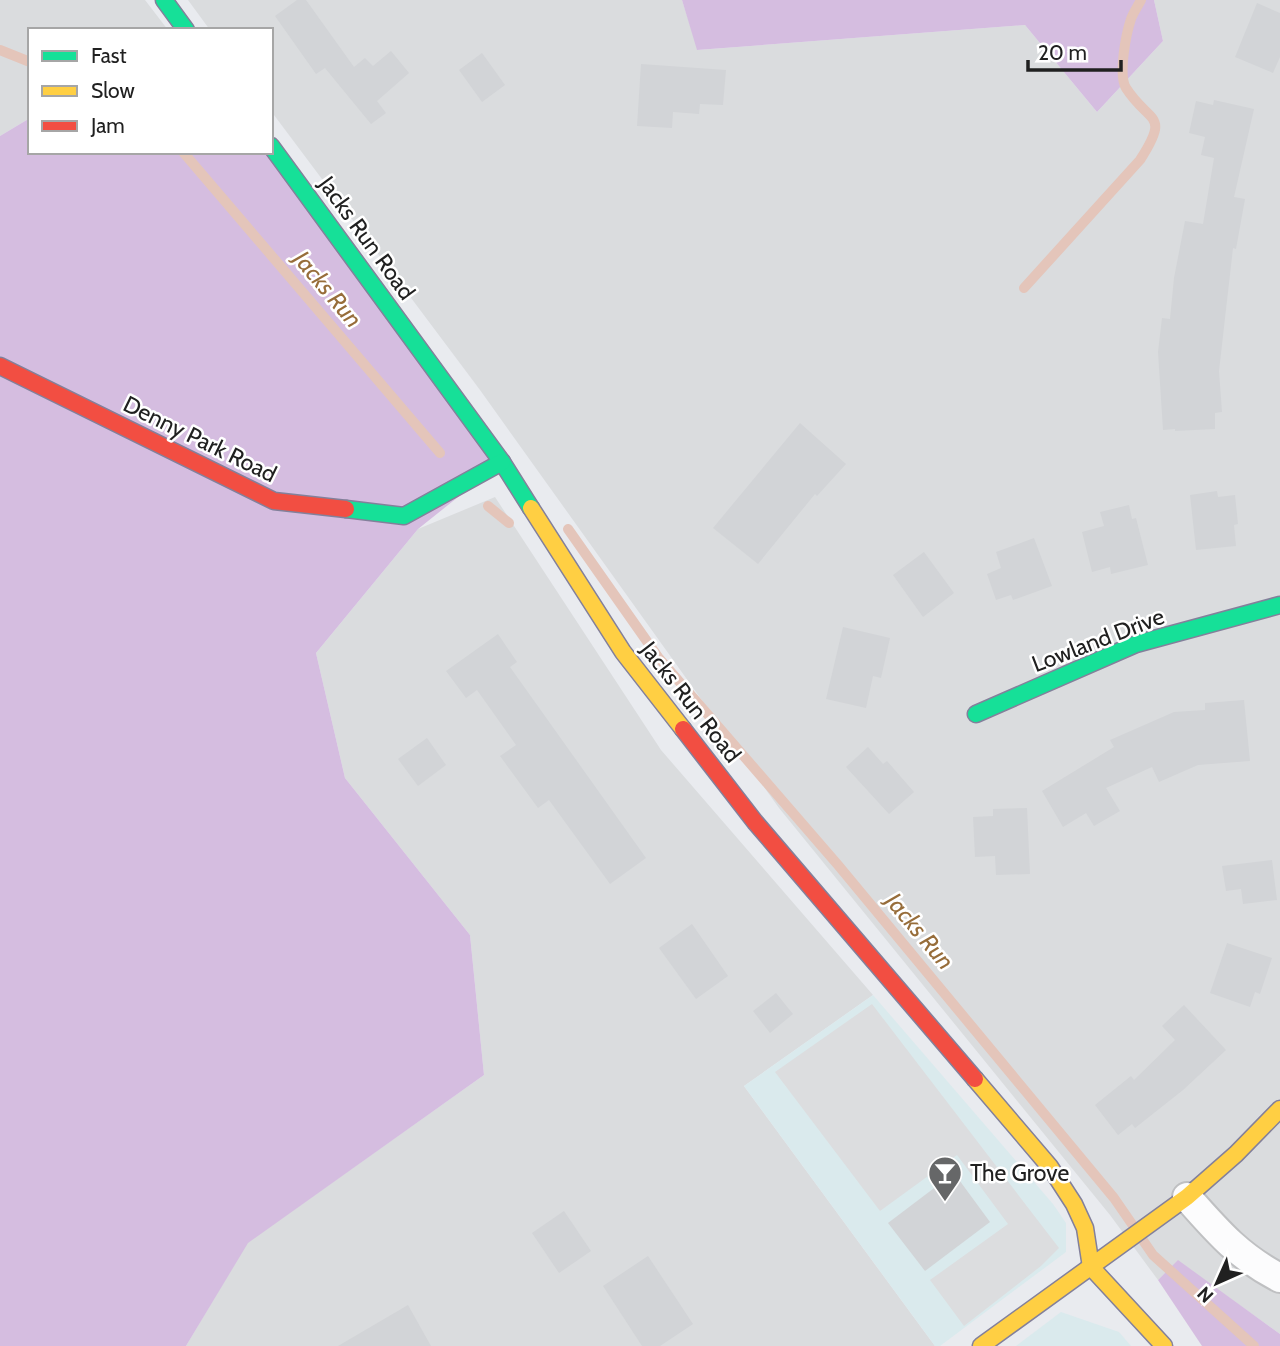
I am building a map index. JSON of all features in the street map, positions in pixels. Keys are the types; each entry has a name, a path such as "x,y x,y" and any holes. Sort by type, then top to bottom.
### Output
{"street":[{"path":"164,0 185,28"},
{"name":"Jacks Run Road","path":"273,149 502,462 623,652 730,790 1050,1167 1074,1204 1085,1228 1091,1267"},
{"name":"Denny Park Road","path":"0,366 274,501 404,516 502,462"},
{"name":"Lowland Drive","path":"976,714 1136,644 1280,605"},
{"path":"981,1346 1187,1197 1236,1154 1280,1109"},
{"path":"1187,1197 1218,1233 1253,1264 1280,1278"},
{"path":"1091,1267 1164,1346"}],"shaded area":[{"path":"0,0 145,0 166,28 28,28 28,119 0,136"},
{"path":"188,0 682,0 698,50 1025,25 1097,112 1163,41 1154,0 1280,0 1280,1334 1178,1261 1158,1280 1110,1215 779,808 480,390 273,114 273,28 209,28"},
{"path":"682,0 1154,0 1163,41 1097,112 1025,25 697,50"},
{"path":"28,119 28,154 272,154 502,462 418,529 316,653 345,778 470,935 484,1075 248,1243 186,1346 0,1346 0,136"},
{"path":"495,497 661,750 873,995 744,1086 935,1346 186,1346 247,1243 484,1075 470,935 345,778 316,653 418,529"},
{"path":"873,995 1053,1204 1066,1223 1066,1252 940,1346 935,1346 744,1086"},
{"path":"872,1004 1059,1248 1041,1266 964,1326 930,1280 1008,1224 957,1155 880,1211 775,1072"},
{"path":"1178,1260 1280,1334 1280,1346 1202,1346 1158,1280"},
{"path":"1061,1312 1119,1332 1131,1346 1016,1346"}],"building":[{"path":"297,0 306,0 354,67 365,58 373,66 391,51 409,73 377,101 386,113 371,124 325,68 316,74 275,16"},
{"path":"1257,3 1280,13 1280,57 1273,73 1235,57"},
{"path":"482,53 505,85 482,102 459,70"},
{"path":"641,64 726,70 723,105 700,104 699,114 673,112 672,128 637,126"},
{"path":"1214,100 1254,109 1234,197 1245,199 1236,249 1233,248 1219,371 1222,412 1215,413 1215,429 1163,430 1158,352 1162,318 1170,319 1174,278 1185,221 1203,224 1214,158 1201,155 1205,137 1189,133 1196,101 1213,105"},
{"path":"800,423 846,464 817,496 815,494 758,564 713,528"},
{"path":"1217,491 1218,497 1235,495 1238,524 1234,525 1236,546 1196,550 1190,495"},
{"path":"1129,505 1132,519 1136,518 1148,565 1111,574 1110,567 1092,572 1082,532 1104,526 1100,512"},
{"path":"1034,538 1052,586 1013,600 1011,595 996,600 987,574 1001,568 996,552"},
{"path":"924,552 954,593 923,617 893,575"},
{"path":"843,627 890,638 881,678 873,676 866,708 826,699"},
{"path":"498,634 517,662 510,667 646,858 610,884 549,800 538,808 500,756 516,745 477,690 466,698 446,671"},
{"path":"1244,700 1250,761 1198,765 1159,782 1152,767 1106,788 1120,811 1094,826 1086,813 1063,827 1042,791 1114,747 1110,740 1174,712 1205,710 1205,703"},
{"path":"427,738 446,765 418,786 398,759"},
{"path":"868,747 883,764 887,761 914,792 889,814 846,767"},
{"path":"1027,808 1030,874 996,875 995,856 975,857 973,817 993,816 993,809"},
{"path":"1272,860 1277,900 1243,904 1241,889 1226,891 1222,866"},
{"path":"692,924 728,976 696,999 659,948"},
{"path":"1227,943 1272,958 1260,994 1255,992 1250,1007 1210,993"},
{"path":"776,993 793,1014 770,1033 753,1011"},
{"path":"1184,1005 1226,1050 1183,1090 1135,1128 1132,1124 1118,1135 1095,1105 1131,1076 1134,1080 1175,1040 1162,1026"},
{"name":"The Grove","path":"954,1173 990,1222 925,1271 888,1223"},
{"path":"564,1211 591,1251 559,1273 532,1233"},
{"path":"648,1256 693,1324 660,1346 642,1346 603,1286"},
{"path":"408,1305 431,1346 338,1346"}],"waterway":[{"path":"1024,288 1140,160 1154,134 1153,120 1126,88 1123,74 1129,26 1141,0"},
{"name":"Jacks Run","path":"0,50 28,61"},
{"name":"Jacks Run","path":"185,154 440,453"},
{"name":"Jacks Run","path":"488,506 509,523"},
{"name":"Jacks Run","path":"568,529 658,657 838,865 1114,1198 1134,1227"},
{"name":"Jacks Run","path":"1142,1239 1153,1255 1254,1346"}],"traffic: fast":[{"path":"164,0 185,28"},
{"path":"273,149 502,462 531,508"},
{"path":"346,509 404,516 502,462"},
{"path":"976,714 1136,644 1280,605"}],"traffic: slow":[{"path":"531,508 623,652 683,729"},
{"path":"975,1079 1050,1167 1074,1204 1085,1228 1091,1267 1164,1346"},
{"path":"981,1346 1187,1197 1236,1154 1280,1109"}],"traffic: jam":[{"path":"0,366 274,501 346,509"},
{"path":"683,729 755,822 975,1079"}],"place":[{"name":"The Grove","path":"945,1203"}]}
